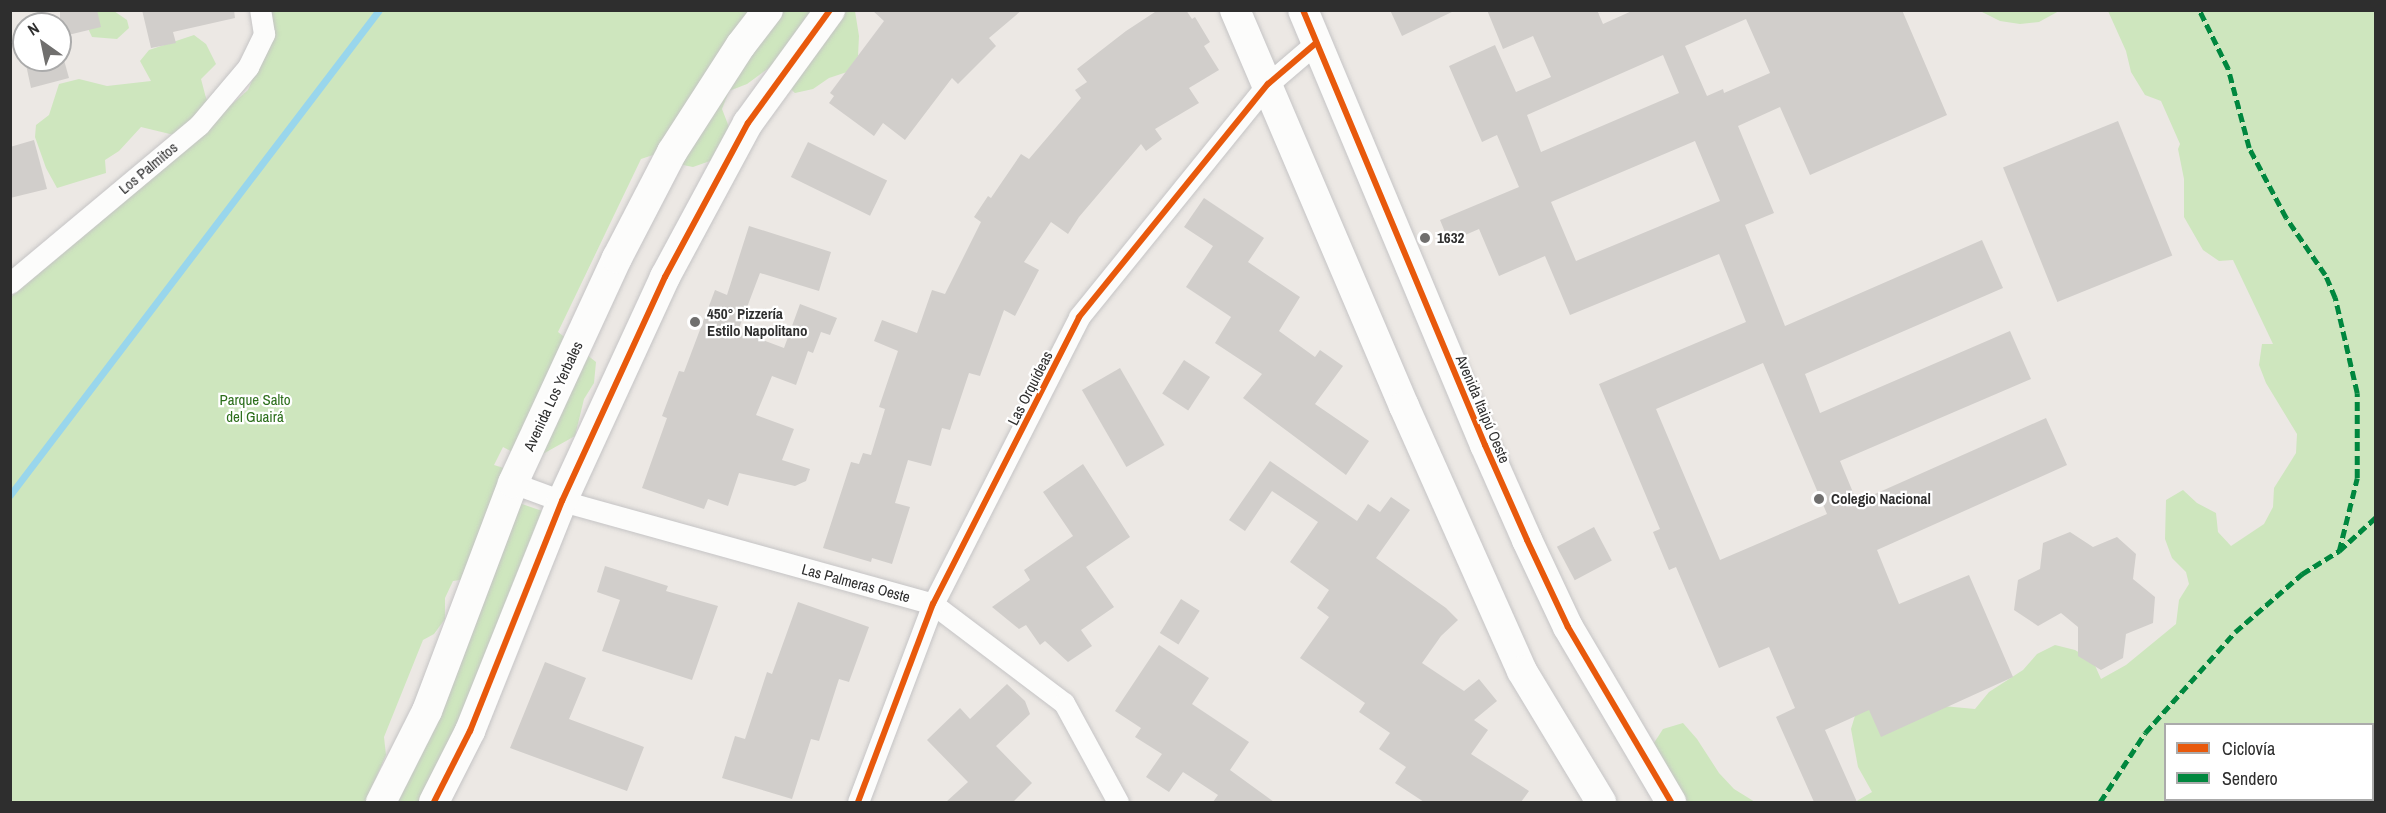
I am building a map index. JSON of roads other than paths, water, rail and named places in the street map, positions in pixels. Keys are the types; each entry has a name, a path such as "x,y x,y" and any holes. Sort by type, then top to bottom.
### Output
{"street":[{"name":"Los Palmitos","path":"10,283 199,125 248,67 264,34 260,10"},
{"name":"Avenida Los Yerbales","path":"381,802 427,711 513,483 617,258 672,152 741,45 768,10"},
{"path":"434,802 470,731 562,501 664,277 748,123 830,10"},
{"path":"1235,10 1404,406 1522,671 1601,802"},
{"name":"Avenida Itaipú Oeste","path":"1303,10 1480,435 1532,550 1568,627 1671,802"},
{"name":"Las Orquídeas","path":"858,802 933,604 1079,317 1268,84 1316,43"},
{"name":"Las Palmeras Oeste","path":"513,483 562,501 933,604 1064,703 1118,802"}],"waterway":[{"path":"10,495 379,10"}],"place":[{"name":"1632","path":"1425,238"},
{"name":"450° Pizzería Estilo Napolitano","path":"695,322"},
{"name":"Colegio Nacional","path":"1819,499"}],"park label":[{"name":"Parque Salto del Guairá","path":"255,408"}]}
